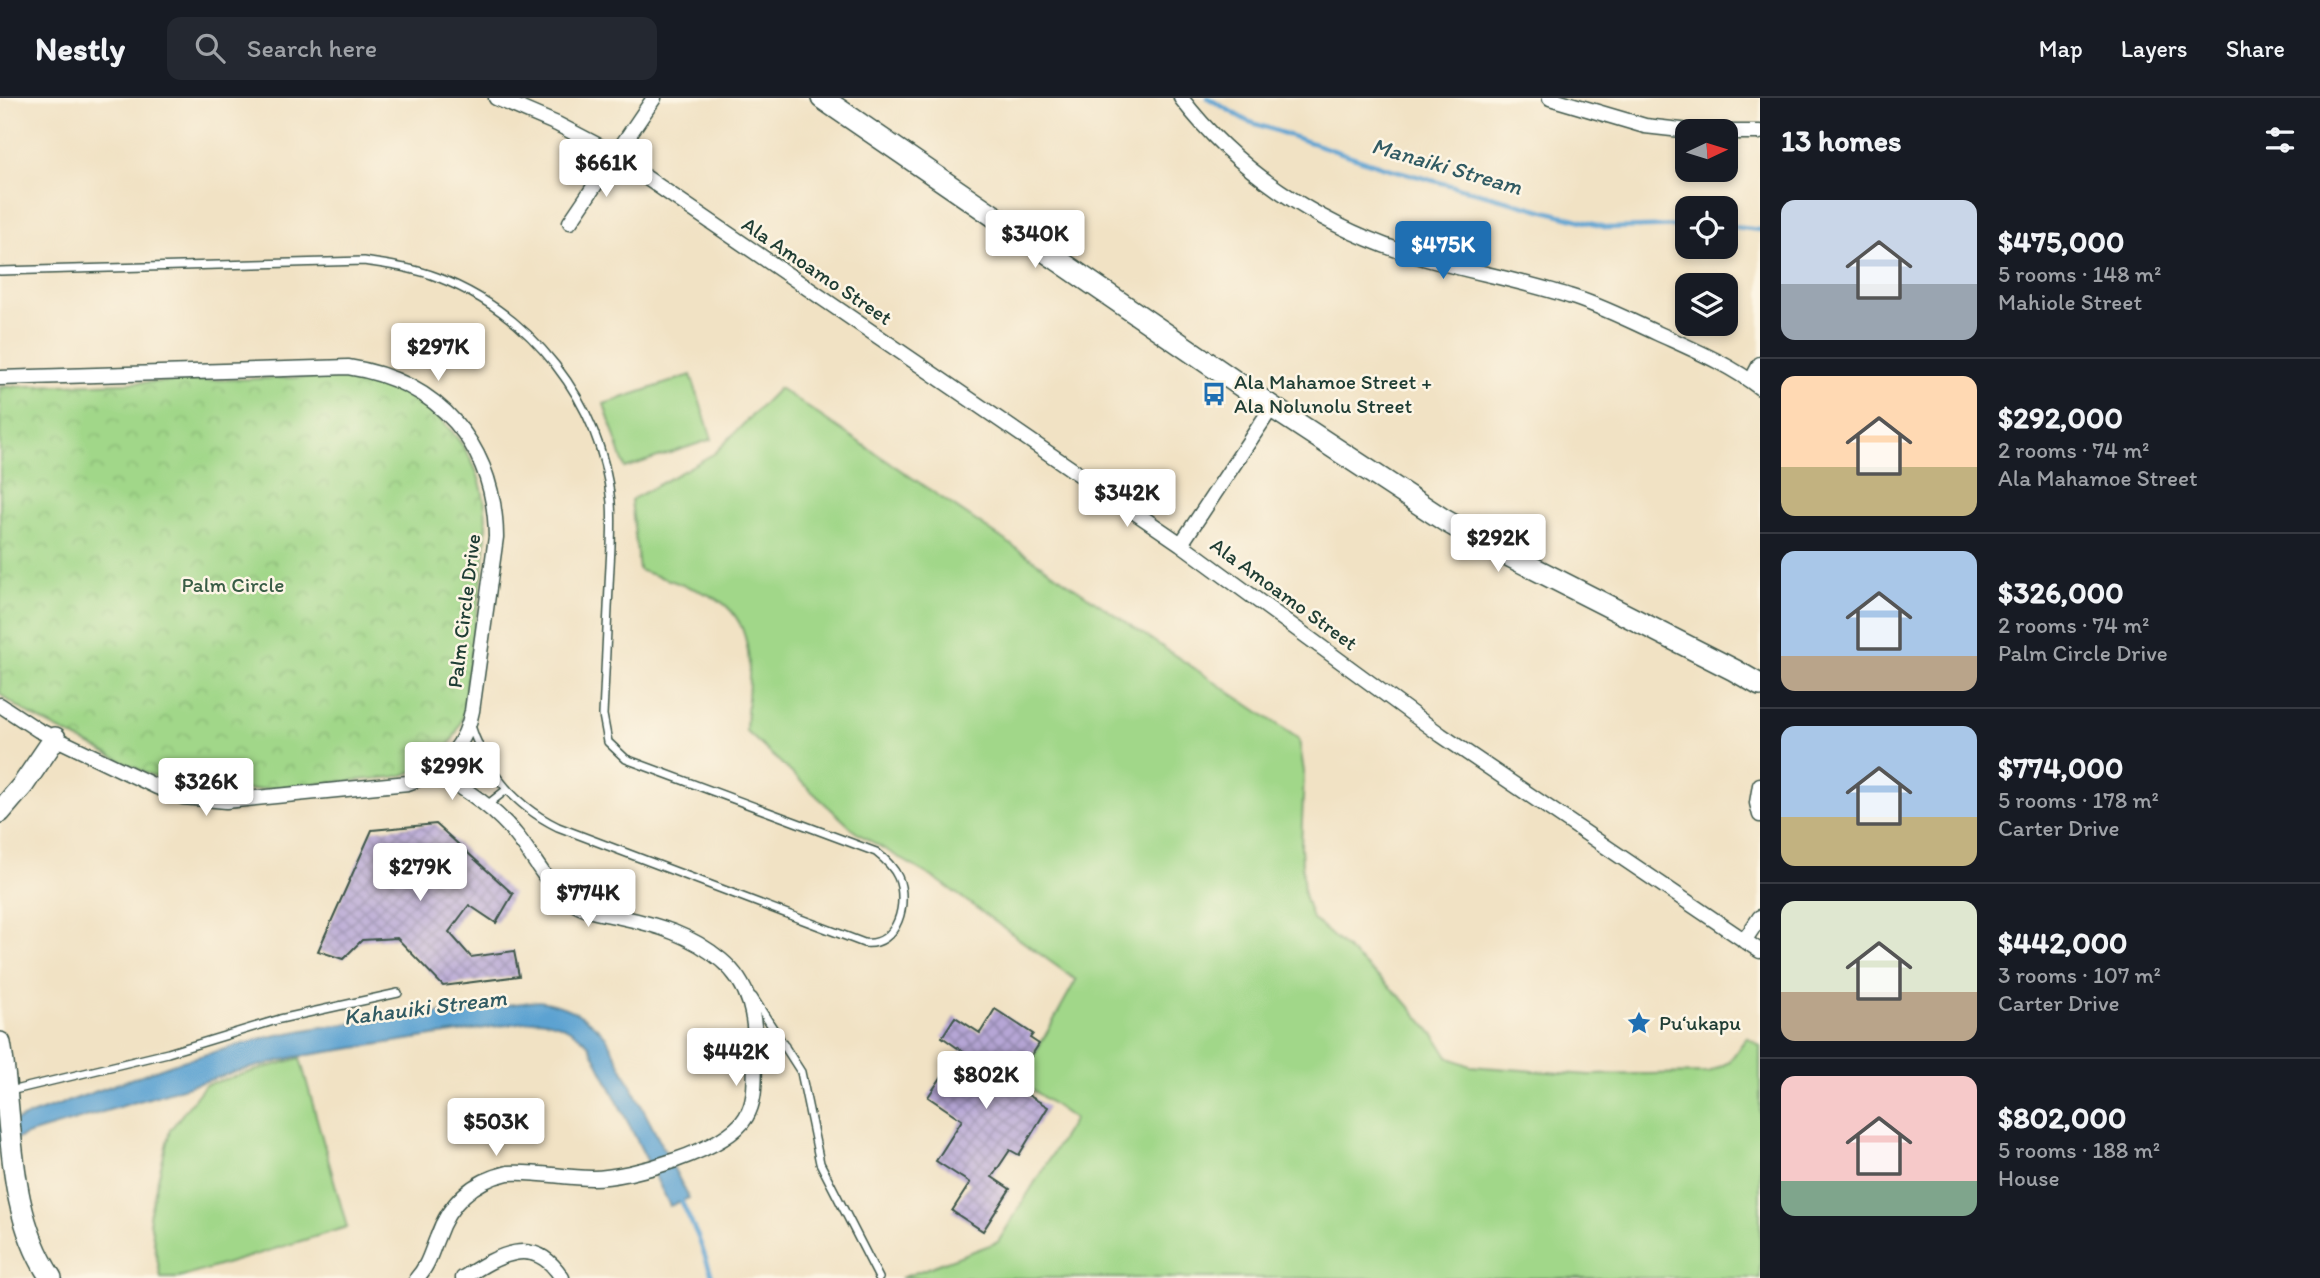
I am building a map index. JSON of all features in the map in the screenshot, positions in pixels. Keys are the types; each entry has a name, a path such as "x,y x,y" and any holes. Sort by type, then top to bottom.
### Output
{"street":[{"name":"Ala Amoamo Street","path":"496,98 572,131 614,157 1181,544 1441,735 1760,951"},
{"path":"570,222 654,98"},
{"path":"822,98 1380,479 1492,547 1760,685"},
{"path":"1181,98 1219,142 1269,183 1322,218 1400,251 1580,300 1709,357 1755,384 1760,364"},
{"path":"1550,98 1645,126 1675,129"},
{"path":"1738,132 1760,132"},
{"name":"Palm Circle Drive","path":"0,378 348,367 391,377 429,398 455,422 471,443 484,467 494,501 496,537 470,722 454,754 434,772 421,779 395,785 212,801 170,793 22,721 0,705"},
{"path":"1181,544 1272,407"},
{"path":"0,812 23,785 55,738"},
{"path":"417,1278 427,1265 449,1211 464,1193 484,1180 520,1172 604,1178 649,1169 723,1141 740,1126 751,1106 755,1054 754,1018 744,985 722,961 693,940 676,932 658,925 588,911 565,898 515,833 487,805 434,772"},
{"path":"1760,785 1757,803 1760,815"},
{"path":"1744,941 1760,917"},
{"path":"0,1044 11,1165 27,1232 51,1278"},
{"path":"463,1278 502,1254 521,1251 548,1261 562,1278"}],"lane":[{"path":"0,271 364,261 436,277 469,292 500,311 535,341 564,376 586,415 602,456 612,523 603,715 608,742 626,759 876,852 891,866 900,884 902,904 899,917 888,937 875,943 864,943 558,827 530,811 506,790 487,765 470,722"},
{"path":"487,805 506,790"},
{"path":"744,985 803,1077 820,1163 879,1278"},
{"path":"6,1092 168,1053 280,1019 398,993"},
{"path":"755,1054 785,1046"}],"green space":[{"path":"691,375 712,439 625,468 604,404"},
{"name":"Palm Circle","path":"347,376 399,391 433,412 460,441 480,481 486,522 485,544 464,710 455,735 440,755 419,769 394,777 226,792 208,791 174,784 142,771 22,710 0,694 0,387"},
{"path":"779,388 1299,739 1304,772 1301,847 1304,895 1312,918 1403,999 1435,1036 1448,1057 1470,1066 1589,1075 1708,1073 1729,1062 1747,1037 1760,1046 1760,1278 901,1278 998,1242 1074,1119 1020,1081 1076,980 939,881 857,833 746,731 748,657 740,623 730,609 715,598 639,570 631,500 715,453"},
{"path":"300,1058 347,1227 179,1278 161,1278 149,1216 170,1130 205,1085"}],"water":[{"path":"539,1001 559,1005 576,1013 606,1037 689,1198 670,1206 589,1045 566,1028 538,1020 295,1057 239,1071 26,1135 0,1146 0,1128 25,1117 172,1064 267,1037 321,1027"}],"building":[{"path":"436,824 513,894 496,923 469,905 449,932 471,957 514,951 519,976 443,986 397,938 362,940 343,959 318,951 372,830"},
{"path":"995,1009 1033,1034 1030,1038 1039,1044 1026,1064 1017,1059 1003,1080 1048,1107 1019,1155 1010,1150 992,1177 1010,1189 983,1231 952,1211 970,1183 936,1161 962,1120 928,1097 942,1076 949,1080 966,1054 942,1037 955,1017 980,1033"}],"waterway":[{"name":"Manaiki Stream","path":"1208,98 1247,121 1383,167 1608,228 1675,226"},
{"name":"Manaiki Stream","path":"1738,227 1760,230"},
{"name":"Kahauiki Stream","path":"680,1198 713,1278"}],"place":[{"name":"Ala Mahamoe Street + Ala Nolunolu Street","path":"1214,394"},
{"name":"Puʻukapu","path":"1639,1023"}]}
